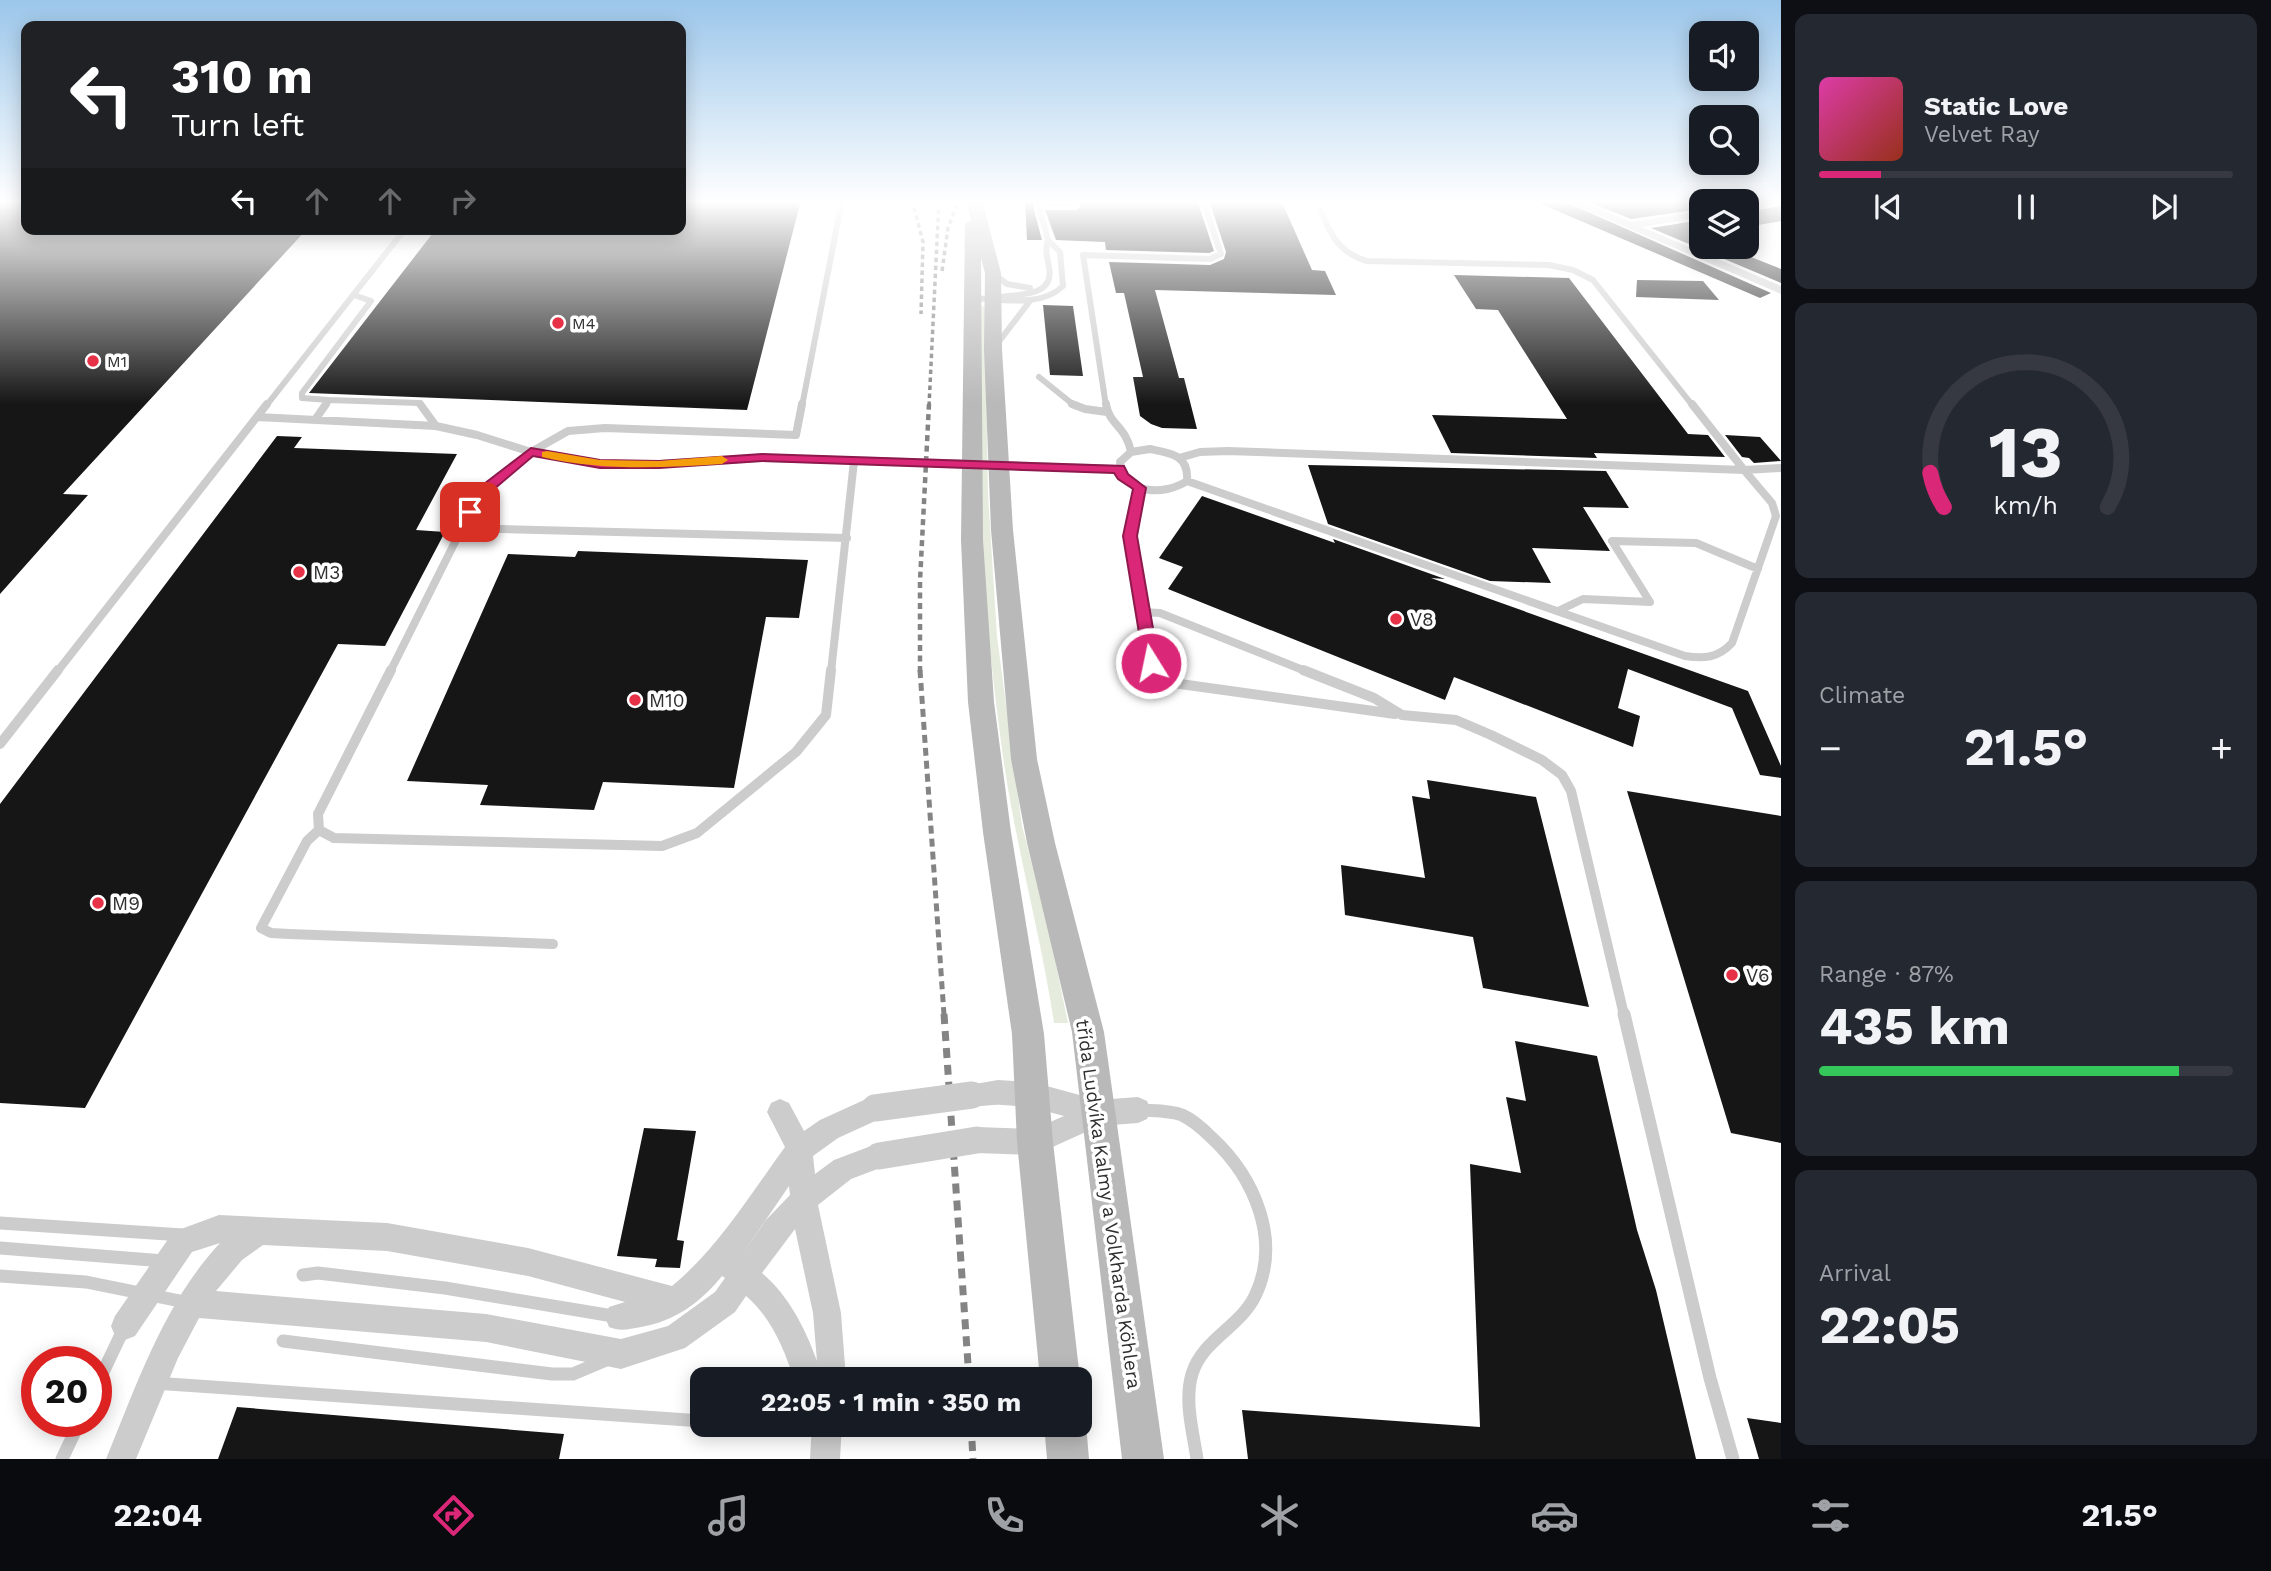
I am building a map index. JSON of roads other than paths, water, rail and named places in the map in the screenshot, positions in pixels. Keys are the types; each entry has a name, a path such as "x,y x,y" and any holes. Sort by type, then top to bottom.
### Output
{"street":[{"name":"třída Ludvíka Kalmy a Volkharda Köhlera","path":"977,268 993,349 1002,530 1024,759 1041,843 1088,1032 1143,1459"},
{"name":"třída Ludvíka Kalmy a Volkharda Köhlera","path":"992,268 993,273 983,298 972,540 981,702 997,832 1028,1034 1035,1142 1059,1367"},
{"path":"1729,268 1781,290"},
{"path":"191,1303 486,1328 621,1354 675,1338 725,1302 732,1266 799,1150 829,1129 875,1108 998,1092 1032,1094 1098,1113 1138,1110"},
{"path":"780,1112 799,1150 803,1200 834,1352 832,1367"},
{"path":"619,1317 657,1310 676,1301 700,1281 732,1266 776,1230 803,1200 843,1169 878,1156 977,1140 1035,1142 1098,1113"},
{"path":"125,1326 144,1294 183,1242 219,1229 387,1237 516,1259 676,1301"},
{"path":"121,1459 191,1303 215,1268 233,1248 263,1229"},
{"path":"732,1266 770,1298 796,1343 805,1367"},
{"path":"1066,1437 1068,1459"}],"lane":[{"path":"0,744 375,268"},
{"path":"552,944 289,934 271,933 261,928 307,841 318,830 318,814 462,528 488,487 531,452 568,431 605,428 796,435 829,268"},
{"path":"983,298 1039,291 1048,285 1052,277 1050,268"},
{"path":"983,298 1030,302 1058,292 1063,286 1061,268"},
{"path":"1085,268 1107,412 1128,436 1131,452"},
{"path":"1186,481 1685,656 1704,659 1724,653 1732,643 1776,516 1772,503 1593,280 1564,268"},
{"path":"993,273 1001,281 1015,286 1028,288 1048,285"},
{"path":"354,295 371,301 302,393 302,398 419,404 436,426"},
{"path":"993,349 1030,302"},
{"path":"1040,377 1068,403 1081,411 1107,412"},
{"path":"315,420 330,400"},
{"path":"257,417 436,426 477,435 531,452 600,464 659,464 762,457 1119,469"},
{"path":"1160,450 1179,458 1188,470 1186,481 1172,490 1140,488 1122,476 1119,469 1120,462 1131,452 1160,450"},
{"path":"1179,458 1200,452 1227,451 1744,470 1781,468"},
{"path":"318,830 334,838 631,846 662,846 697,833 796,752 826,715 854,461"},
{"path":"1140,488 1130,536 1151,663 1157,675 1173,683 1456,720 1542,760 1562,775 1571,791 1710,1378 1733,1459"},
{"path":"462,528 846,538"},
{"path":"1558,611 1583,599 1650,602 1612,541 1696,543 1758,569"},
{"path":"1142,612 1160,613 1374,698 1402,715"},
{"path":"1138,1110 1185,1116 1219,1143 1250,1187 1259,1205 1264,1228 1263,1276 1254,1298 1242,1316 1205,1348 1192,1374 1191,1412 1198,1459"},
{"path":"0,1223 197,1236"},
{"path":"0,1248 168,1261"},
{"path":"303,1275 318,1273 445,1289 619,1317"},
{"path":"0,1276 86,1282 191,1303"},
{"path":"112,1353 125,1326"},
{"path":"283,1340 552,1374 573,1374 621,1354"},
{"path":"154,1383 690,1420"},
{"path":"62,1459 72,1437"}],"railway":[{"path":"921,314 922,268"},
{"path":"929,406 936,268"},
{"path":"920,670 920,581 929,404"},
{"path":"920,670 944,1015"},
{"path":"944,1014 968,1367"},
{"path":"972,1437 973,1459"}],"place":[{"name":"M4","path":"558,323"},
{"name":"M1","path":"93,361"},
{"name":"M3","path":"299,572"},
{"name":"V8","path":"1396,619"},
{"name":"M10","path":"635,700"},
{"name":"M9","path":"98,903"},
{"name":"V6","path":"1732,975"}]}
